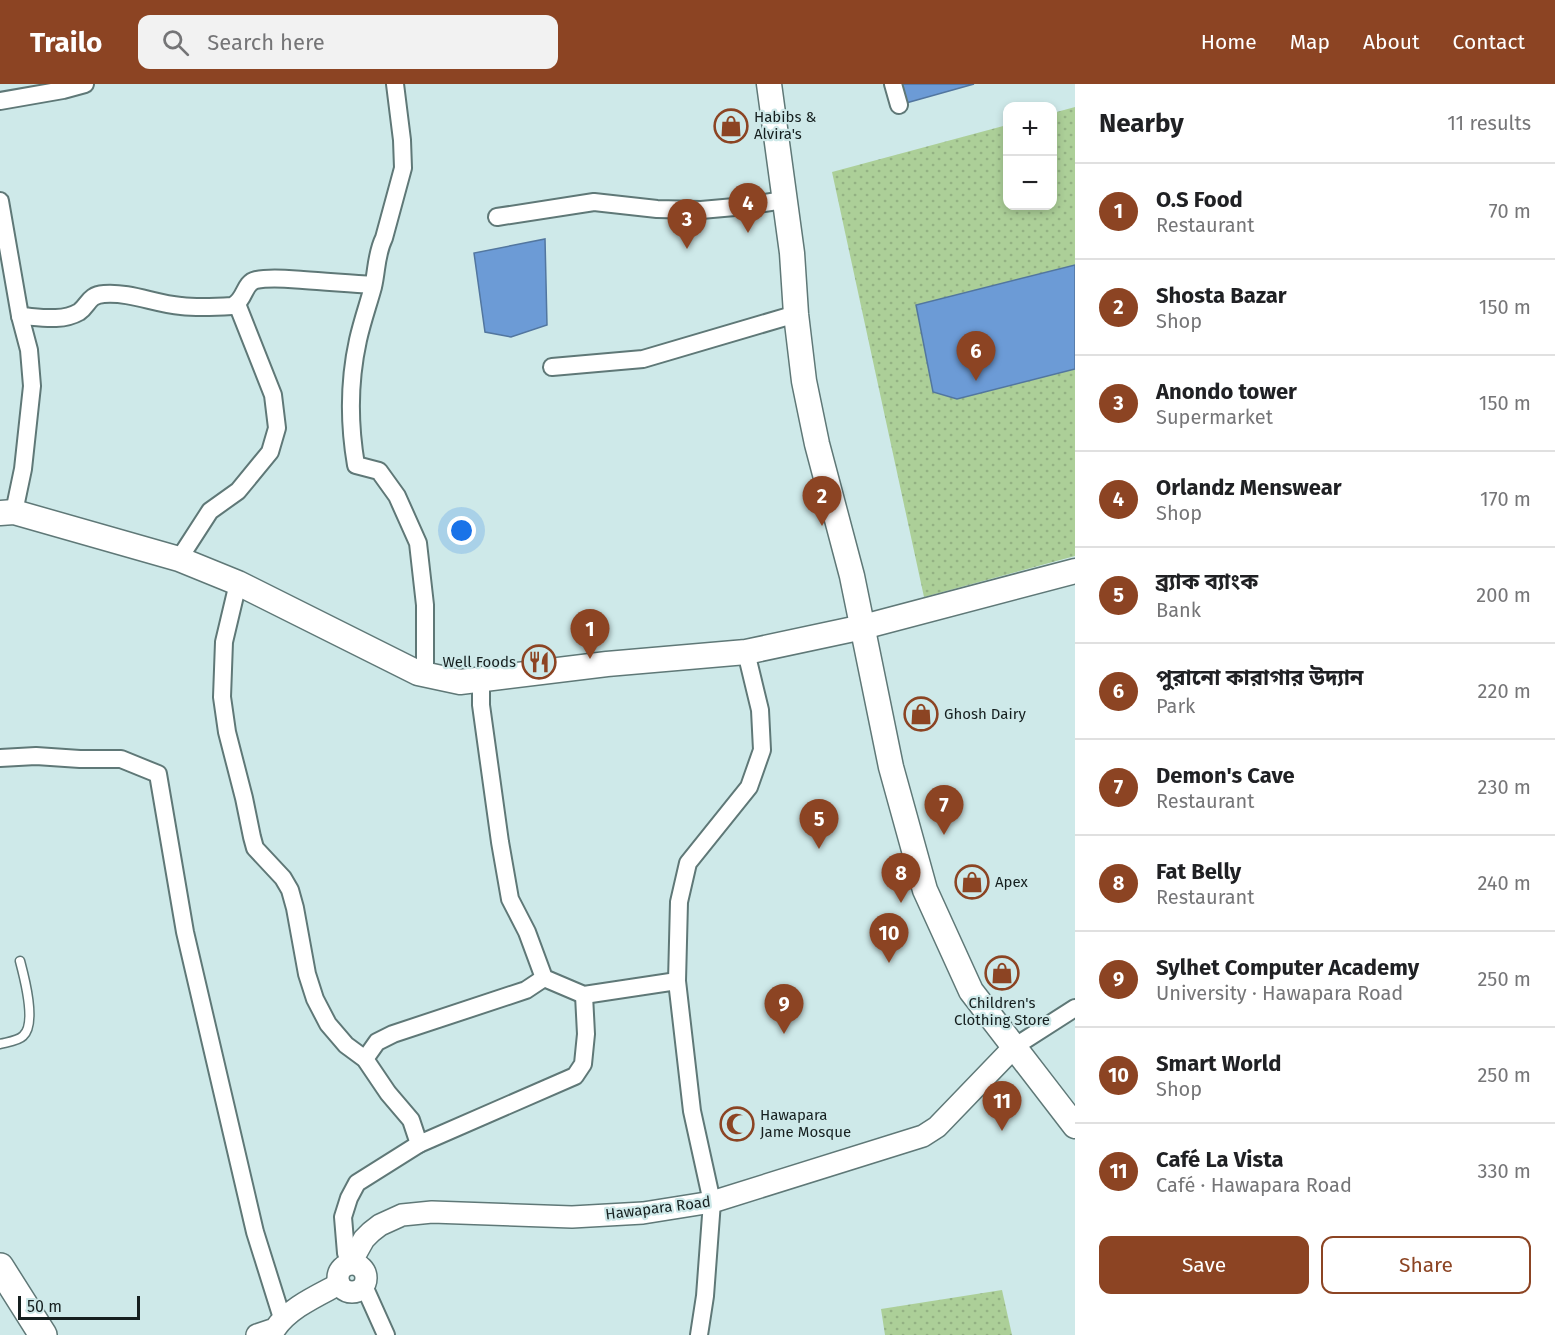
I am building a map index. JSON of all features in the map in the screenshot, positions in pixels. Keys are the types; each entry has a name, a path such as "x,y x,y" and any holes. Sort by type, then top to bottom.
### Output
{"main road":[{"path":"769,84 792,253 804,381 852,576 891,767 925,890 971,991 1075,1126"},
{"path":"7,512 179,559 238,583 418,673 460,682 607,664 746,652 862,627 1075,571"},
{"path":"1,1271 43,1335"}],"street":[{"path":"0,101 84,84"},
{"path":"395,84 403,168 384,238 378,248 373,285 357,342 351,389 352,442 356,465 379,471 398,496 418,543 426,605 425,674"},
{"path":"892,84 899,105"},
{"path":"497,218 594,202 657,209 701,210 784,200"},
{"path":"0,201 28,350 32,386 23,469 7,512"},
{"path":"20,316 57,318 70,316 81,311 90,298 101,294 122,294 182,306 224,306 237,304 248,285 255,280 280,279 373,285"},
{"path":"179,559 210,512 238,492 270,452 277,428 273,395 237,304"},
{"path":"552,367 643,358 796,314"},
{"path":"238,583 224,642 222,697 227,732 255,848 283,878 290,890 307,974 315,999 328,1024 346,1045 365,1059 388,1093 411,1120 419,1144"},
{"path":"699,1335 705,1296 712,1202 692,1111 677,981 679,902 688,863 748,787 762,750 760,710 746,652"},
{"path":"481,679 484,728 510,899 527,932 543,978 584,994 677,981"},
{"path":"0,758 36,756 121,759 158,774 184,932 255,1232 282,1318"},
{"path":"365,1059 377,1042 393,1034 526,990 543,978"},
{"path":"350,1264 346,1252 343,1216 357,1183 419,1144 575,1076 583,1064 586,1034 584,994"},
{"path":"1014,1047 1075,1008"},
{"name":"Hawapara Road","path":"350,1264 364,1239 371,1232 402,1215 432,1212 572,1217 643,1213 712,1202 923,1136 937,1127 1014,1047"},
{"path":"358,1264 362,1268 366,1278 359,1290 345,1291 339,1284 338,1275 344,1267 358,1264"},
{"path":"257,1335 275,1329 282,1318 339,1284"},
{"path":"363,1286 386,1335"}],"lane":[{"path":"0,1044 20,1038 28,1030 28,990 20,961"}],"green space":[{"path":"1075,107 1075,556 924,597 832,172 1003,126 1003,210 1057,210 1057,112"},
{"path":"1002,1290 1012,1335 885,1335 881,1309"}],"water":[{"path":"898,84 974,84 899,105"},
{"path":"545,239 547,325 511,337 485,332 474,253"},
{"path":"1075,265 1075,369 957,399 933,392 916,305"}],"place":[{"name":"Habibs & Alvira's","path":"731,126"},
{"name":"Orlandz Menswear","path":"748,233"},
{"name":"Anondo tower","path":"687,249"},
{"name":"পুরানো কারাগার উদ্যান","path":"976,381"},
{"name":"Shosta Bazar","path":"822,526"},
{"name":"O.S Food","path":"590,659"},
{"name":"Well Foods","path":"539,662"},
{"name":"Ghosh Dairy","path":"921,714"},
{"name":"Demon's Cave","path":"944,835"},
{"name":"ব্র্যাক ব্যাংক","path":"819,849"},
{"name":"Apex","path":"972,882"},
{"name":"Fat Belly","path":"901,903"},
{"name":"Smart World","path":"889,963"},
{"name":"Children's Clothing Store","path":"1002,973"},
{"name":"Sylhet Computer Academy","path":"784,1034"},
{"name":"Hawapara Jame Mosque","path":"737,1124"},
{"name":"Café La Vista","path":"1002,1131"}]}
